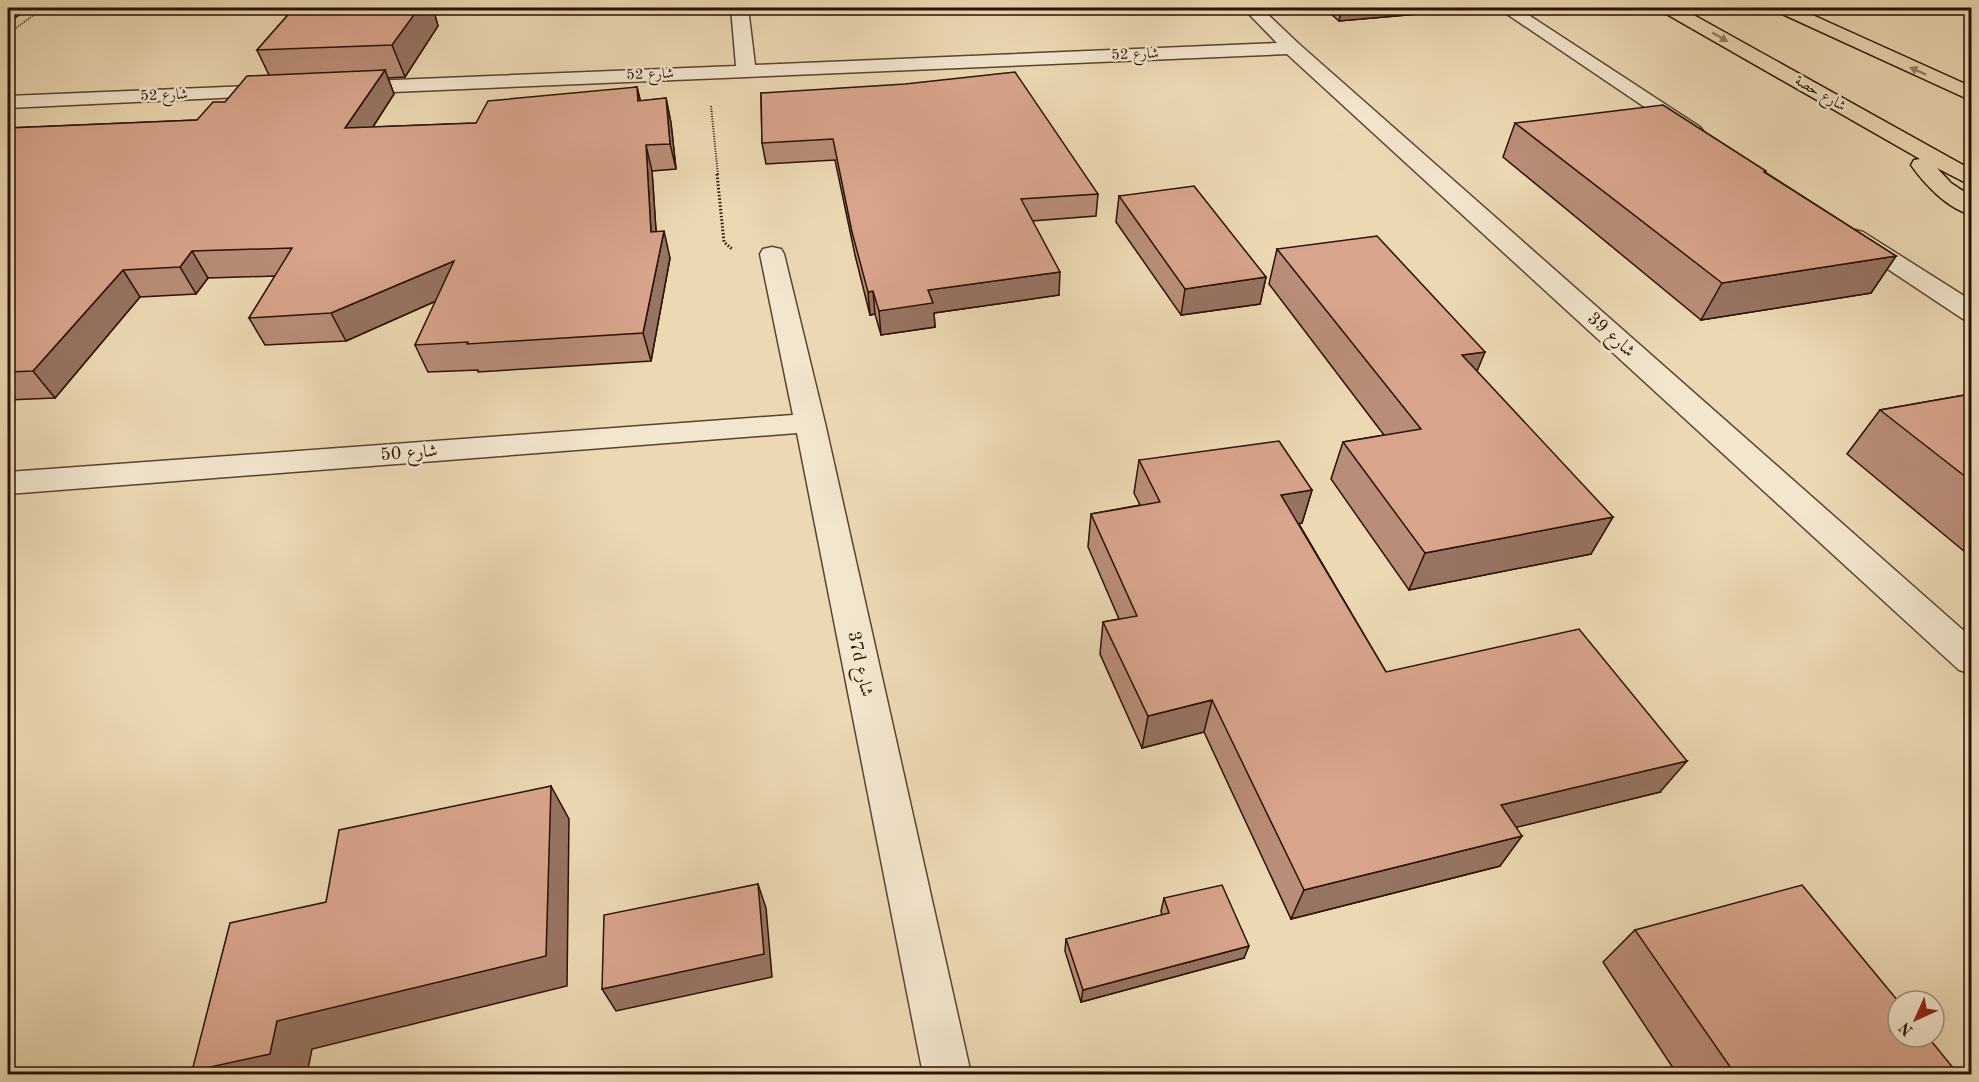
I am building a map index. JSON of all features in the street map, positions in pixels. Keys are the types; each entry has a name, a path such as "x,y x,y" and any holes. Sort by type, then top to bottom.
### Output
{"main road":[{"name":"شارع حصة","path":"1669,8 1971,179"},
{"path":"1784,8 1969,94"},
{"path":"1901,141 1943,188 1971,208"}],"street":[{"path":"740,8 746,71"},
{"name":"شارع 39","path":"1252,8 1292,48 1971,660"},
{"path":"1508,8 1707,140"},
{"name":"شارع 52","path":"328,89 1292,48"},
{"name":"شارع 52","path":"8,102 292,90"},
{"path":"1834,223 1971,313"},
{"name":"37d شارع","path":"773,257 947,1074"},
{"name":"شارع 50","path":"8,483 810,423"}],"path":[{"path":"8,34 43,8"},
{"path":"708,73 724,242 739,254 773,257"}],"building":[{"path":"294,8 419,8 392,45 257,50"},
{"path":"385,70 345,128 476,123 488,101 637,87 638,101 666,98 670,144 646,145 651,232 664,231 643,333 415,345 454,261 331,313 249,318 292,248 192,251 180,267 123,270 33,371 8,372 8,128 197,120 213,102 225,102 247,76"},
{"path":"1015,72 1098,194 1021,199 1060,272 928,290 933,303 879,311 873,291 868,292 852,232 833,139 762,143 761,93 905,84"},
{"path":"1663,105 1896,256 1722,283 1515,123"},
{"path":"1194,186 1266,277 1185,289 1119,196"},
{"path":"1377,236 1485,352 1462,355 1613,517 1425,553 1343,442 1421,429 1277,249"},
{"path":"1971,394 1971,481 1880,410"},
{"path":"1279,441 1312,490 1281,495 1386,672 1579,629 1687,761 1501,805 1522,836 1304,890 1212,700 1148,716 1103,622 1137,616 1091,514 1160,502 1139,460"},
{"path":"551,786 546,956 277,1021 270,1054 192,1071 230,923 326,902 339,830"},
{"path":"758,884 764,954 602,989 604,915"},
{"path":"1222,885 1249,946 1083,990 1066,939 1169,913 1164,898"},
{"path":"1802,885 1888,989 1886,989 1886,1049 1938,1049 1958,1074 1735,1074 1635,930"}]}
